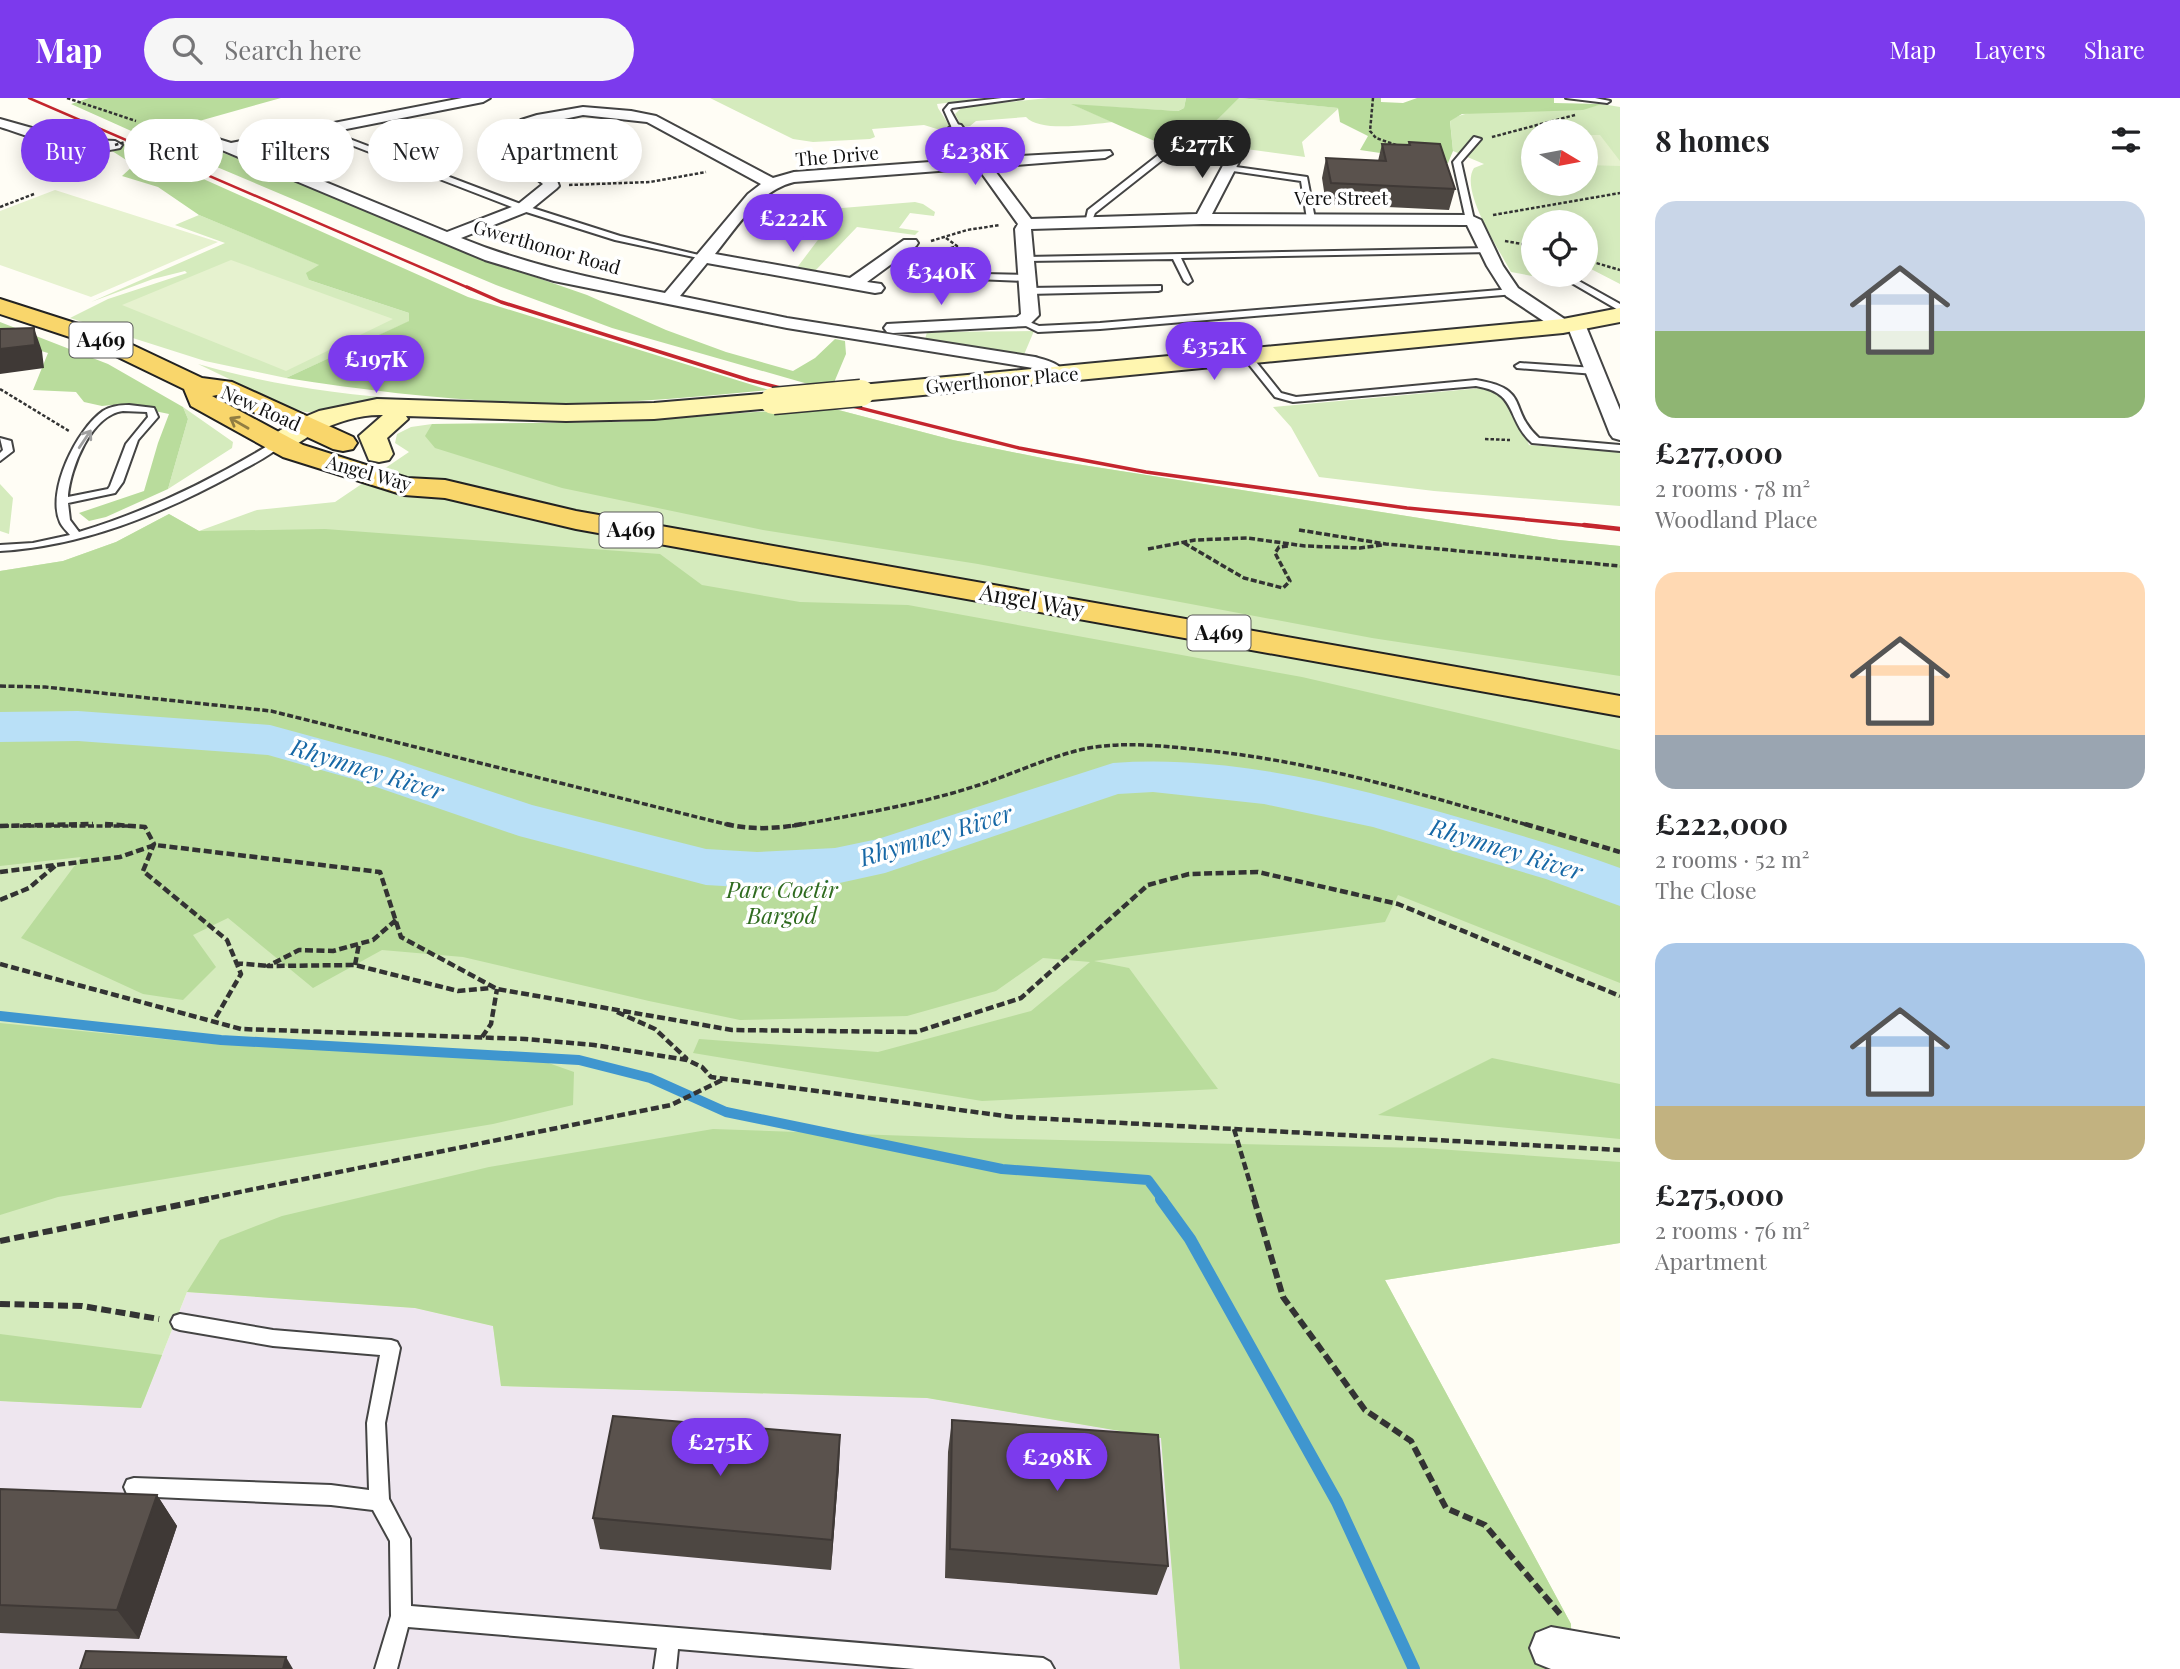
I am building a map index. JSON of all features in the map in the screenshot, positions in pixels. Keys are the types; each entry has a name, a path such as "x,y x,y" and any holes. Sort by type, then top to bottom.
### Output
{"main road":[{"name":"New Road","path":"0,306 100,339 197,385 200,400 300,440"},
{"name":"Angel Way","path":"300,440 379,454 428,471 445,489"},
{"name":"Angel Way","path":"300,440 404,486 445,489 576,520 1620,705"}],"street":[{"path":"354,122 483,98"},
{"path":"446,238 523,208 551,186 551,181 508,151 506,144 526,123 583,111 651,119 771,183"},
{"path":"0,123 81,145 115,145"},
{"path":"870,337 892,328 1022,322 1030,314 1023,229 1026,224 956,128"},
{"name":"Gwerthonor Road","path":"223,145 491,256 560,277 870,337 1035,363 1049,367 1058,374"},
{"path":"230,148 237,146"},
{"name":"The Drive","path":"668,300 753,197 771,183 793,177 1105,154"},
{"path":"1202,219 1231,163"},
{"name":"Vere Street","path":"1026,224 1202,219 1471,220"},
{"path":"1471,220 1512,292 1570,325 1615,410 1620,434"},
{"path":"853,284 910,243"},
{"path":"703,257 875,288"},
{"name":"Gwerthonor Place","path":"300,440 328,417 377,407 399,406 441,411 654,411 1570,325 1620,314"},
{"name":"Gwerthonor Place","path":"300,440 382,418 395,419 441,411"},
{"path":"379,454 373,436 395,419"}],"lane":[{"path":"956,128 947,110 949,106 1020,98"},
{"path":"1569,98 1606,100 1617,105"},
{"path":"1471,220 1457,162 1477,139"},
{"path":"354,143 523,208 618,237 703,257"},
{"path":"1088,221 1091,212 1169,151 1179,150 1304,179 1311,219"},
{"path":"1026,259 1488,250"},
{"path":"1176,256 1188,281"},
{"path":"942,259 930,275 1028,285 1158,288"},
{"path":"1583,287 1620,308"},
{"path":"1022,322 1038,329 1100,327 1512,292"},
{"path":"1246,355 1278,395 1296,400 1476,383 1496,384 1508,391 1526,433 1536,441 1620,448"},
{"path":"1520,366 1595,371"},
{"path":"62,501 111,491 117,486 122,463 133,440 153,417 151,410 122,408 107,412 87,436 67,468 62,489 62,501 64,521 76,535"},
{"path":"0,548 41,545 100,531 300,440"},
{"path":"247,464 300,440"},
{"path":"0,441 7,443 8,451 0,458"},
{"path":"180,1322 273,1338 391,1348 376,1423 379,1501 400,1539 401,1616 386,1669"},
{"path":"134,1487 331,1495 379,1501"},
{"path":"401,1616 1043,1669"},
{"path":"664,1669 669,1638"}],"path":[{"path":"67,98 124,119"},
{"path":"1373,98 1370,131 1376,138 1404,148"},
{"path":"1477,139 1617,105"},
{"path":"115,145 124,142"},
{"path":"551,186 650,182 738,166"},
{"path":"1497,215 1620,193"},
{"path":"0,207 34,194"},
{"path":"910,243 937,240 967,230 1026,224"},
{"path":"1598,264 1620,271"},
{"path":"0,390 65,430 87,436"},
{"path":"1299,530 1390,544 1620,566"},
{"path":"1148,548 1183,542 1247,538 1294,545 1360,548 1390,544"},
{"path":"1183,542 1240,576 1264,587 1283,588 1290,581 1275,553 1279,547 1294,545"},
{"path":"0,686 45,687 271,711 741,828 780,828 893,808 976,786 1084,749 1120,746 1176,747 1264,756 1382,782 1620,852"},
{"path":"0,826 102,824 145,827 155,838 155,845 143,871 227,940 241,974 212,1022"},
{"path":"0,872 120,857 155,845 380,872 401,937 495,989"},
{"path":"0,900 29,888 57,865"},
{"path":"235,963 318,967 355,965 458,991 495,989 732,1030 916,1032 1021,998 1148,885 1189,874 1258,872 1398,904 1620,996"},
{"path":"268,966 299,950 332,951 373,940 396,920"},
{"path":"355,965 359,944"},
{"path":"0,964 242,1029 482,1037 594,1045 687,1060 702,1067 711,1077 1013,1117 1620,1150"},
{"path":"482,1037 491,1024 495,989"},
{"path":"610,1009 654,1029 687,1060"},
{"path":"0,1241 671,1105 723,1079"},
{"path":"1234,1129 1283,1297 1365,1410 1411,1441 1446,1508 1485,1525 1583,1649"},
{"path":"0,1304 82,1306 180,1322"}],"shaded area":[{"path":"187,1292 415,1308 493,1326 501,1386 927,1398 1161,1438 1180,1669 0,1669 0,1401 141,1408"}],"green space":[{"path":"89,98 281,98 206,119 124,119 124,128 110,119 71,104"},
{"path":"710,98 989,98 937,104 951,128 937,129 924,125 872,129 875,137 870,139 813,142 793,139"},
{"path":"1048,98 1186,98 1184,108 1178,111 1074,105 1113,122 1080,126 1043,125 1026,117 976,121 970,126 962,127 955,114 962,107"},
{"path":"1186,98 1239,98 1197,136 1178,146 1168,147 1071,104 1178,111 1184,108"},
{"path":"1238,98 1339,108 1302,142 1305,157 1246,149 1240,155 1181,147 1216,120"},
{"path":"1239,98 1381,98 1381,102 1403,103 1417,98 1554,98 1554,103 1602,104 1583,110 1462,114 1450,121 1453,151 1448,163 1360,150 1368,136 1340,122 1338,108"},
{"path":"1602,104 1620,107 1620,284 1598,273 1598,210 1521,210 1521,274 1511,272 1482,220 1472,190 1474,168 1484,164 1453,151 1450,120 1466,114 1502,109 1564,109"},
{"path":"1598,135 1620,161 1620,166 1598,165"},
{"path":"124,144 124,159 110,150"},
{"path":"223,153 237,158 237,176 223,170"},
{"path":"142,182 210,182 468,297 769,390 634,401 533,403 368,390 286,378 409,321 409,313 309,280 306,273 319,265 199,215 158,187"},
{"path":"252,182 300,182 512,269 587,295 666,330 726,352 793,371 815,358 835,339 845,341 846,354 833,385 815,386 612,328 496,285"},
{"path":"55,190 218,242 91,297 0,265 0,211"},
{"path":"915,202 935,212 934,216 910,213 899,228 919,231 915,235 857,227 814,272 796,269 842,208"},
{"path":"199,215 320,265 309,280 409,313 410,321 286,378 205,361 70,318 108,299 187,273 185,271 153,279 91,302 225,243 175,225"},
{"path":"231,260 393,319 286,371 122,305"},
{"path":"0,322 108,364 183,407 188,419 168,489 106,517 89,521 79,513 144,491 169,414 121,404 102,406 84,402 76,392 33,390 48,353 0,339"},
{"path":"1034,331 1023,357 924,343 927,332"},
{"path":"198,364 304,388 412,399 367,403 319,413 305,412 286,406"},
{"path":"1482,388 1501,395 1507,401 1529,445 1620,452 1620,506 1434,491 1319,477 1291,427 1273,407"},
{"path":"183,407 233,442 232,448 168,489 188,419"},
{"name":"Parc Coetir Bargod","path":"827,407 953,440 1057,461 1559,540 1620,546 1620,1243 1385,1280 1571,1624 1180,1669 1161,1438 927,1398 501,1386 493,1326 415,1308 187,1292 141,1408 0,1401 0,571 63,561 116,542 169,514 199,531 257,510 335,502 409,452 395,443 397,434 411,427 432,424 622,422"},
{"path":"827,407 953,440 1057,461 1559,540 1620,546 1620,676 1372,638 978,564 763,530 562,488 435,448 425,436 432,424 622,422"},
{"path":"0,484 13,498 9,534 0,531"},
{"path":"169,514 199,531 325,529 660,554 702,585 800,602 908,605 1302,677 1620,750 1620,983 1398,895 1385,922 1094,961 1129,968 1218,1089 982,1101 693,1053 699,1039 878,1052 1031,1011 1090,962 1043,958 996,991 907,1016 740,1020 463,957 382,950 313,988 228,918 193,935 216,967 183,1000 143,994 21,938 81,857 0,866 0,571 63,561 116,542"},
{"path":"0,1023 213,1044 540,1060 574,1072 573,1105 493,1124 58,1197 0,1215"},
{"path":"1492,1058 1620,1084 1620,1139 1378,1115"},
{"path":"713,1129 969,1138 1423,1148 1620,1162 1620,1243 1385,1280 1571,1624 1572,1669 1180,1669 1161,1438 927,1398 501,1386 493,1326 415,1308 187,1292 220,1240 282,1216 489,1167"},
{"path":"0,1334 162,1355 141,1408 0,1401"}],"building":[{"path":"1409,142 1440,144 1455,189 1331,183 1326,158 1386,161 1382,144 1410,145"},
{"path":"34,328 35,345 0,349 0,329"},
{"path":"613,1416 840,1435 832,1540 593,1518"},
{"path":"952,1420 1158,1435 1168,1566 950,1549"},
{"path":"0,1489 157,1495 117,1610 0,1605"},
{"path":"86,1651 286,1657 283,1669 80,1669"}],"waterway":[{"name":"Rhymney River","path":"0,727 78,726 270,740 370,768 519,819 706,867 757,870 835,866 885,855 1113,779 1153,776 1264,788 1378,811 1564,866 1620,888"},
{"path":"0,1016 221,1040 579,1060 650,1078 726,1112 1002,1169 1148,1180 1163,1200"},
{"path":"1161,1199 1190,1239 1337,1502 1414,1669"}],"railway":[{"path":"29,98 471,289"},
{"path":"467,287 501,302 749,380 1019,448 1146,472 1407,508 1602,527"},
{"path":"1584,525 1602,527"},
{"path":"1602,527 1620,529"}]}
